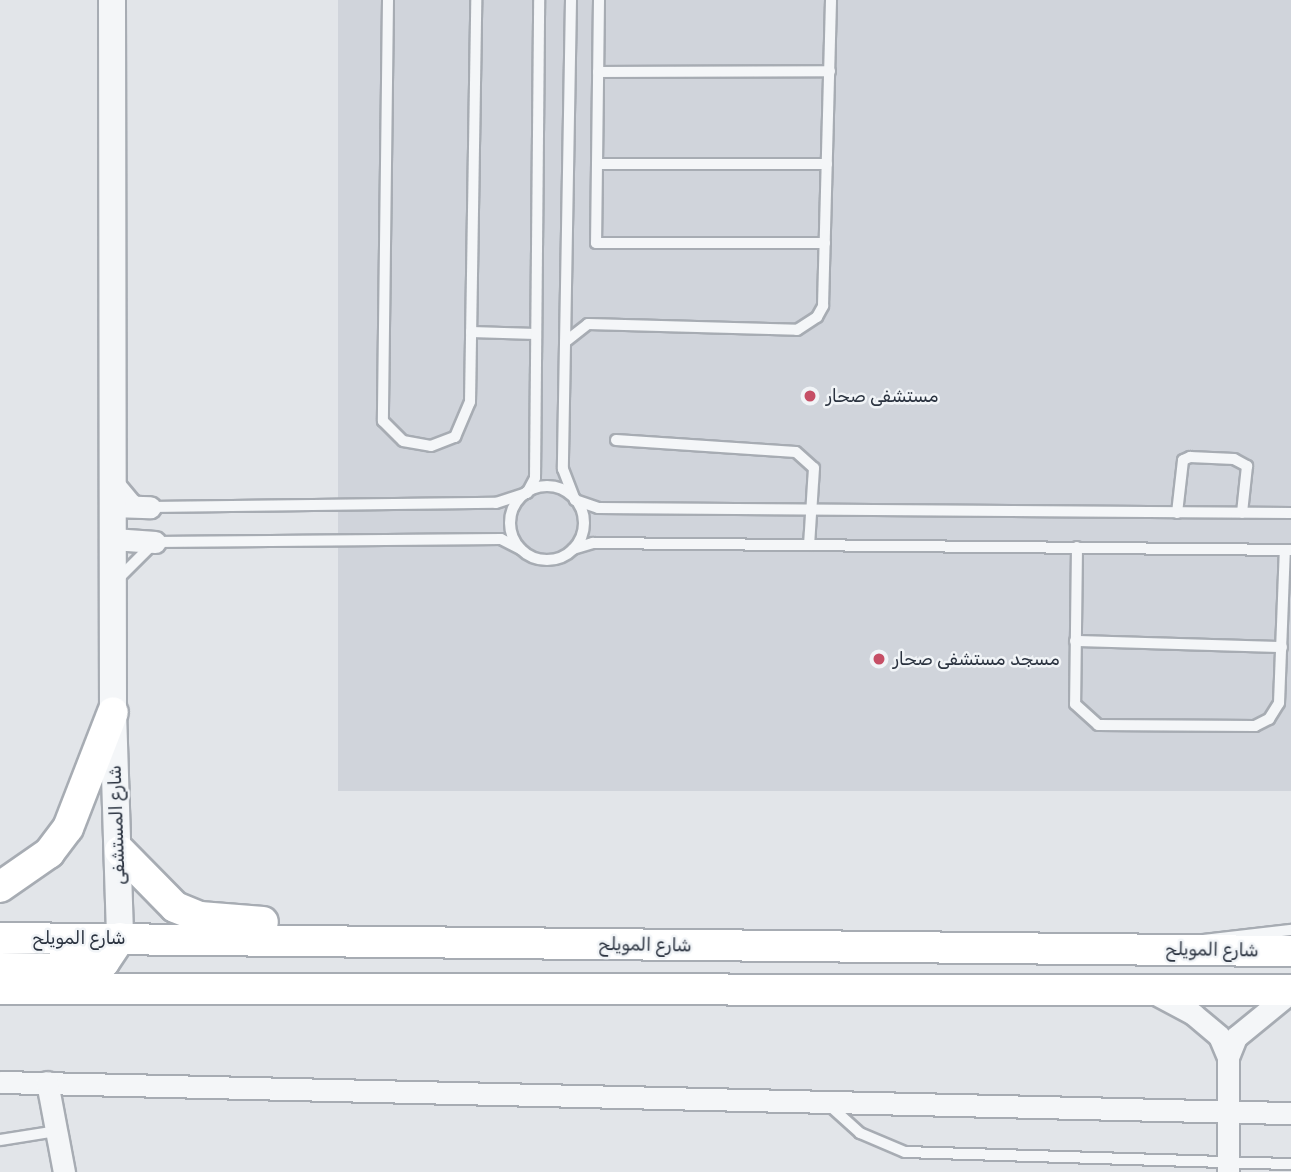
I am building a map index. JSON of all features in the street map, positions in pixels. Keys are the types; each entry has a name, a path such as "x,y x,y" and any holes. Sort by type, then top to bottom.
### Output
{"main road":[{"path":"0,887 49,853 68,828 113,712"},
{"path":"120,851 151,888 200,916 440,923 566,944"},
{"name":"شارع المويلح","path":"0,938 1291,951"},
{"path":"0,968 80,969 104,962 120,938"},
{"path":"0,989 1145,988 1291,991"}],"street":[{"name":"شارع المستشفى","path":"112,0 113,712 120,851 120,938"},
{"path":"112,506 150,507"},
{"path":"113,539 155,542"},
{"path":"1145,988 1193,1014 1219,1037 1228,1057 1228,1167"},
{"path":"1228,1057 1236,1038 1291,991"},
{"path":"0,1082 822,1098 1291,1113"},
{"path":"47,1082 64,1172"}],"lane":[{"path":"388,0 383,421 403,441 431,446 455,437 470,402 476,0"},
{"path":"521,549 510,518 534,478 539,0"},
{"path":"571,0 563,469 584,526 573,550"},
{"path":"565,342 588,324 807,327 823,306 831,0"},
{"path":"598,2 596,243 825,243"},
{"path":"598,72 830,71"},
{"path":"597,164 827,164"},
{"path":"471,332 536,334"},
{"path":"617,440 796,452 814,468 809,545"},
{"path":"1177,513 1183,460 1191,457 1234,459 1247,467 1242,513"},
{"path":"112,470 130,496 150,507 496,503 527,493 556,488 575,500 598,508 1291,513"},
{"path":"113,589 132,559 155,542 501,539 552,560 593,543 1077,547 1288,550 1279,703 1255,726 1098,725 1075,705 1077,547"},
{"path":"1075,641 1282,647"},
{"path":"1182,950 1223,933 1291,930"},
{"path":"822,1098 860,1133 905,1152 1228,1167 1291,1164"},
{"path":"0,1140 57,1131"}],"shaded area":[{"name":"مستشفى صحار","path":"338,0 1291,0 1291,791 338,791"}],"place":[{"name":"مستشفى صحار","path":"810,396"},
{"name":"مسجد مستشفى صحار","path":"879,659"}]}
